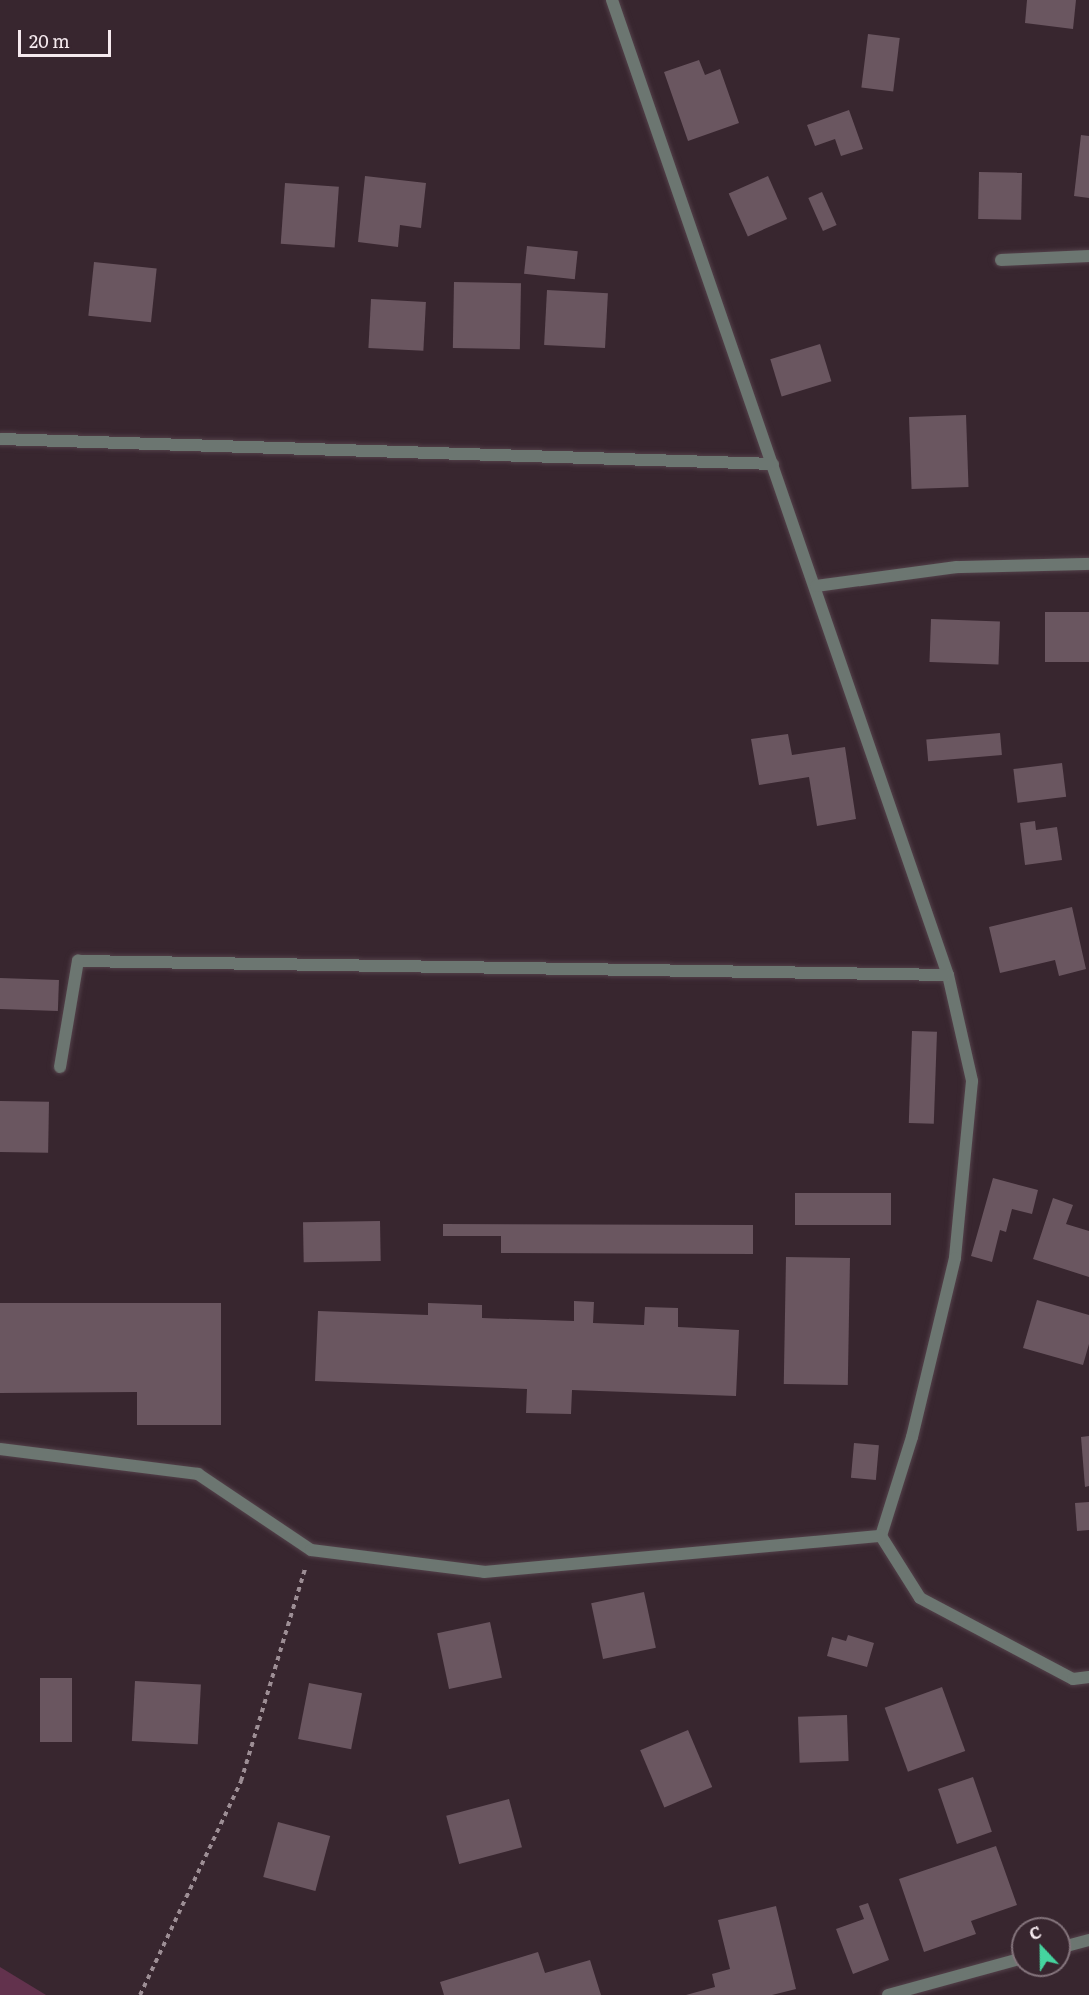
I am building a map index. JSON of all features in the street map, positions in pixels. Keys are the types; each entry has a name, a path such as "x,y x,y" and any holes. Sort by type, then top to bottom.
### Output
{"street":[{"path":"612,0 816,586 948,975 972,1081 955,1258 912,1437 881,1536 920,1598 1073,1679 1089,1677"},
{"path":"1001,260 1089,256"},
{"path":"0,439 773,464"},
{"path":"816,586 957,567 1089,564"},
{"path":"60,1067 78,961 948,975"},
{"path":"0,1449 198,1474 311,1550 484,1572 881,1536"},
{"path":"1071,1945 1089,1940"},
{"path":"888,1995 1011,1961"}],"path":[{"path":"140,1995 242,1781 311,1550"}],"shaded area":[{"path":"0,1967 46,1995 0,1995"}],"building":[{"path":"1027,0 1076,0 1073,29 1025,23"},
{"path":"868,34 900,38 893,91 861,88"},
{"path":"699,60 705,75 720,69 739,123 688,141 664,72"},
{"path":"849,110 863,149 841,156 835,139 815,146 807,125"},
{"path":"1081,135 1089,136 1089,198 1074,196"},
{"path":"979,172 1022,173 1021,220 978,219"},
{"path":"365,176 426,183 421,228 400,225 398,247 358,242"},
{"path":"768,176 787,219 748,236 729,193"},
{"path":"285,183 339,187 335,248 281,244"},
{"path":"822,192 837,225 823,231 808,198"},
{"path":"527,246 578,251 575,279 524,274"},
{"path":"94,262 157,269 151,322 88,316"},
{"path":"454,282 521,283 520,349 453,348"},
{"path":"547,290 608,293 605,348 544,345"},
{"path":"371,299 426,302 423,351 368,348"},
{"path":"820,344 831,381 782,396 770,359"},
{"path":"966,415 969,487 912,489 909,417"},
{"path":"1045,612 1089,612 1089,662 1045,662"},
{"path":"931,619 1000,621 998,664 929,662"},
{"path":"1000,733 1002,755 928,761 926,739"},
{"path":"788,734 792,755 845,747 856,819 817,826 809,777 759,785 751,739"},
{"path":"1062,763 1066,797 1018,803 1013,769"},
{"path":"1035,821 1036,830 1057,827 1062,860 1025,865 1020,823"},
{"path":"1072,907 1086,969 1059,976 1055,960 1000,973 989,927"},
{"path":"0,978 59,980 58,1011 0,1009"},
{"path":"912,1031 937,1032 934,1124 909,1123"},
{"path":"0,1101 49,1102 48,1153 0,1152"},
{"path":"993,1178 1038,1190 1032,1214 1012,1209 1006,1232 1000,1230 992,1262 971,1256"},
{"path":"795,1193 891,1193 891,1225 795,1225"},
{"path":"1053,1198 1073,1205 1066,1224 1089,1231 1089,1277 1033,1259"},
{"path":"380,1221 381,1261 304,1262 303,1222"},
{"path":"443,1224 753,1225 753,1254 501,1253 501,1236 443,1236"},
{"path":"786,1257 850,1258 848,1385 784,1384"},
{"path":"1037,1300 1089,1315 1089,1344 1083,1365 1023,1348"},
{"path":"574,1301 594,1302 593,1323 644,1325 645,1307 678,1308 678,1327 739,1330 736,1396 572,1390 571,1414 526,1413 527,1389 315,1381 318,1311 428,1315 428,1303 482,1305 482,1318 574,1321"},
{"path":"0,1303 221,1303 221,1425 137,1425 137,1392 0,1393"},
{"path":"1089,1436 1089,1486 1085,1487 1081,1437"},
{"path":"854,1443 879,1445 876,1480 851,1478"},
{"path":"1089,1502 1089,1530 1077,1531 1075,1503"},
{"path":"644,1592 656,1648 603,1659 591,1603"},
{"path":"490,1622 502,1678 449,1689 437,1633"},
{"path":"848,1635 874,1643 867,1667 827,1656 832,1637 846,1641"},
{"path":"40,1678 72,1678 72,1742 40,1742"},
{"path":"135,1681 201,1684 198,1744 132,1741"},
{"path":"309,1683 362,1693 351,1749 298,1739"},
{"path":"942,1687 965,1751 908,1772 885,1708"},
{"path":"847,1715 849,1761 800,1763 798,1717"},
{"path":"688,1730 712,1787 664,1807 640,1750"},
{"path":"973,1777 992,1832 957,1844 938,1789"},
{"path":"509,1799 522,1847 459,1864 446,1816"},
{"path":"278,1822 330,1836 315,1891 263,1877"},
{"path":"996,1846 1017,1905 971,1921 976,1934 924,1952 899,1879"},
{"path":"868,1903 889,1960 853,1974 836,1929 864,1919 859,1906"},
{"path":"776,1906 796,1989 772,1995 686,1995 715,1987 712,1974 730,1969 718,1920"},
{"path":"538,1952 545,1973 590,1960 601,1995 444,1995 440,1982"}]}
